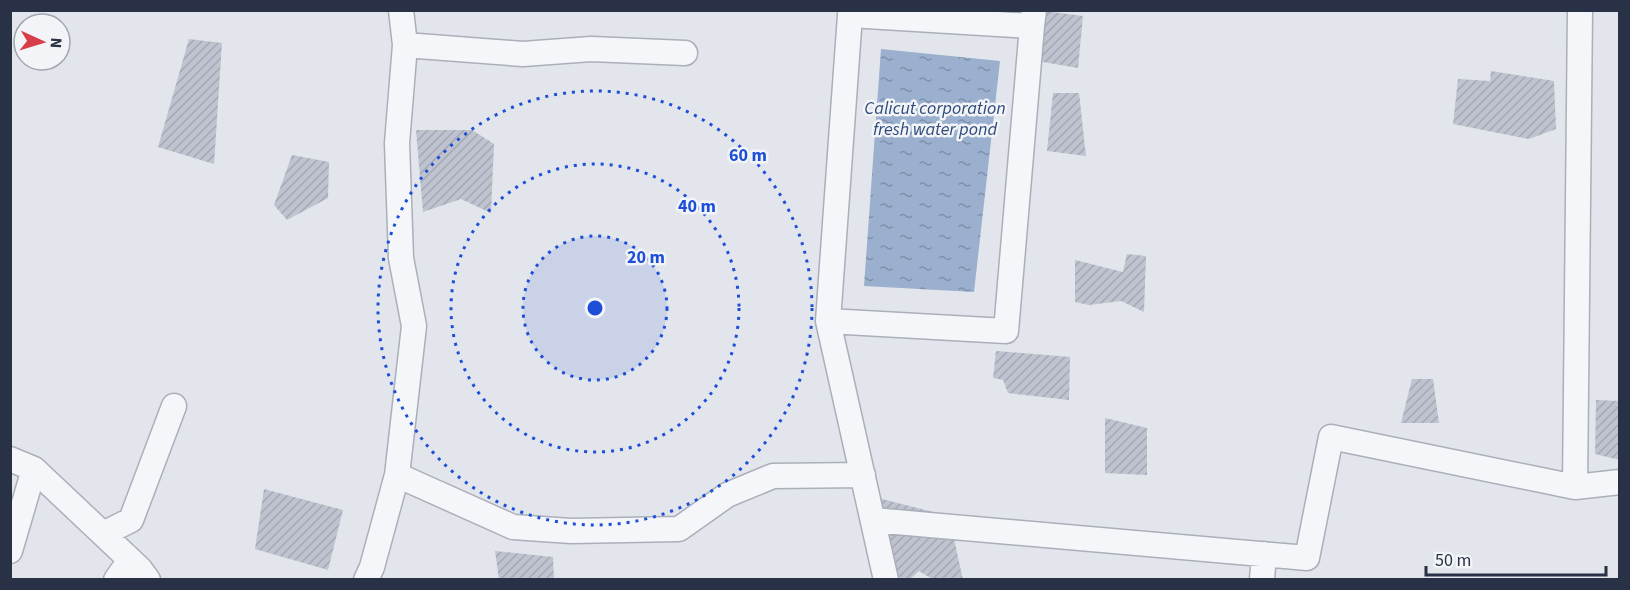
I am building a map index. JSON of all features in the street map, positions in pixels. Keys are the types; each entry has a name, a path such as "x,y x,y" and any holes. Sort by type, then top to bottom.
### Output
{"street":[{"path":"366,579 372,567 397,475 414,326 400,258 397,143 405,45 401,10"},
{"path":"1575,488 1580,10"},
{"path":"828,321 1006,331 1033,18 850,15 828,321 886,579"},
{"path":"405,45 523,54 591,49 685,53"},
{"path":"103,534 131,520 174,406"},
{"path":"873,520 1307,558 1331,437 1575,488 1620,482"},
{"path":"10,459 34,470 148,579"},
{"path":"10,550 34,470"},
{"path":"397,475 513,527 571,531 679,529 726,495 773,477 863,475"},
{"path":"1262,579 1264,554"},
{"path":"116,579 130,560"}],"water":[{"name":"Calicut corporation fresh water pond","path":"881,49 1000,61 974,292 864,286"}],"building":[{"path":"1044,11 1083,16 1078,68 1037,61"},
{"path":"189,39 222,43 214,164 158,147"},
{"path":"1491,71 1554,81 1556,129 1529,139 1453,124 1458,79 1490,81"},
{"path":"1053,93 1079,93 1086,156 1047,151"},
{"path":"416,130 472,130 494,144 491,213 461,199 423,212"},
{"path":"292,155 329,162 328,198 287,220 274,205"},
{"path":"1127,254 1146,256 1144,312 1121,301 1089,305 1075,302 1075,260 1123,272"},
{"path":"996,351 1070,357 1069,400 1008,393 1003,380 993,378"},
{"path":"1412,379 1433,379 1439,423 1401,423"},
{"path":"1596,400 1620,401 1620,460 1595,454"},
{"path":"1105,418 1147,428 1147,475 1105,473"},
{"path":"264,489 343,510 328,570 255,549"},
{"path":"878,498 949,516 963,580 934,580 919,571 909,580 901,580 888,555"},
{"path":"495,551 553,557 554,580 499,580"}]}
